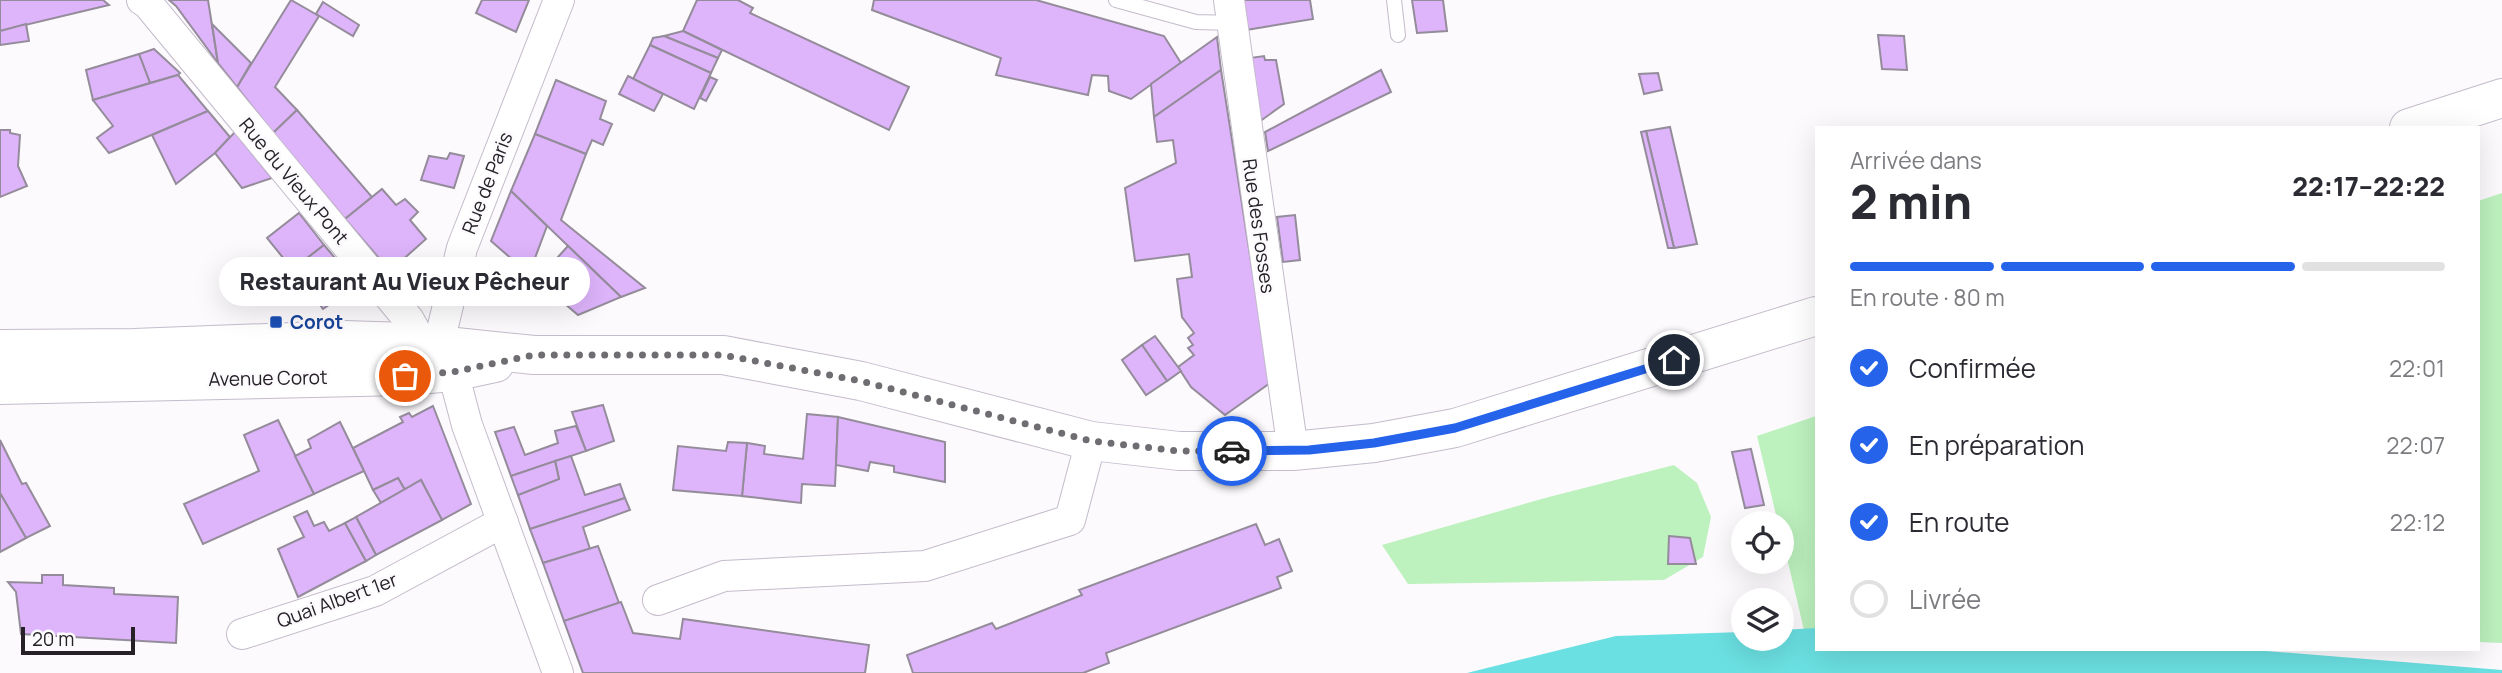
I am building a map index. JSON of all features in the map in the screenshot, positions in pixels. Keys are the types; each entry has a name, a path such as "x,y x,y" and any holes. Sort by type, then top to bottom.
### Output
{"main road":[{"path":"2415,126 2502,98"},
{"name":"Avenue Corot","path":"0,385 435,359 534,355 723,355 861,381 1091,441 1179,451 1293,451 1374,443 1455,428 1815,316"},
{"name":"Avenue Corot","path":"0,349 134,348 344,340 435,359"}],"street":[{"name":"Rue du Vieux Pont","path":"142,0 409,320 435,359 467,425 558,673"},
{"name":"Rue de Paris","path":"435,359 462,248 559,0"},
{"name":"Rue des Fosses","path":"1230,12 1293,451"},
{"path":"658,600 724,576 925,566 1070,520 1091,441"},
{"name":"Quai Albert 1er","path":"243,634 375,591 503,522"}],"lane":[{"path":"1116,0 1196,22 1230,12"},
{"path":"1394,0 1398,35"}],"green space":[{"path":"2502,193 2502,643 2480,642 2480,200"},
{"path":"1815,416 1815,628 1804,630 1791,574 1794,574 1794,511 1775,511 1757,436"},
{"path":"1674,465 1697,483 1711,517 1703,557 1664,580 1408,584 1382,545 1545,498"}],"water":[{"path":"1815,628 1815,651 2266,651 2502,670 2502,673 1467,673 1616,636 1731,632 1731,651 1794,651 1794,629"}],"building":[{"path":"0,0 103,0 109,5 0,31"},
{"path":"169,0 208,0 218,63 176,6"},
{"path":"291,0 319,16 275,87 297,110 273,133 237,87"},
{"path":"482,0 529,0 516,32 476,13"},
{"path":"697,0 738,0 753,8 750,13 909,87 889,130 683,31"},
{"path":"874,0 1036,0 1164,36 1181,63 1131,99 1109,91 1108,76 1092,75 1088,95 996,75 1001,58 872,10"},
{"path":"1241,0 1310,0 1313,19 1246,30"},
{"path":"1412,0 1443,0 1447,31 1417,33"},
{"path":"323,2 359,25 353,36 316,14"},
{"path":"26,24 29,41 0,45 0,31"},
{"path":"212,24 251,63 237,87 218,63"},
{"path":"683,31 722,50 718,58 664,36"},
{"path":"1878,35 1904,36 1907,70 1882,69"},
{"path":"664,36 718,58 711,73 650,45 653,38"},
{"path":"1217,37 1221,70 1154,117 1151,84"},
{"path":"650,45 711,73 694,109 633,79"},
{"path":"154,49 180,73 178,75 150,83 139,54"},
{"path":"139,54 150,83 93,100 86,70"},
{"path":"1264,56 1265,60 1276,60 1284,104 1259,122 1250,58"},
{"path":"1221,70 1270,383 1225,415 1191,387 1178,367 1194,355 1188,348 1193,345 1188,338 1194,333 1182,317 1177,279 1192,277 1189,254 1135,261 1125,188 1176,163 1173,140 1157,142 1154,117"},
{"path":"1381,70 1391,92 1268,151 1265,132"},
{"path":"1658,73 1662,90 1644,94 1639,74"},
{"path":"178,75 208,111 109,153 97,138 113,126 93,100"},
{"path":"628,76 663,94 654,111 619,94"},
{"path":"710,77 717,80 706,101 700,98"},
{"path":"556,80 606,101 600,119 612,124 603,145 592,140 586,154 535,134"},
{"path":"297,110 372,197 345,219 273,133"},
{"path":"208,111 230,137 215,153 176,184 152,135"},
{"path":"1670,127 1697,244 1674,248 1646,131"},
{"path":"0,130 10,130 10,133 20,135 18,166 27,186 0,197"},
{"path":"1646,131 1674,248 1668,248 1641,132"},
{"path":"235,132 272,178 242,188 215,153"},
{"path":"535,134 586,154 561,220 645,288 621,297 511,191"},
{"path":"450,153 464,156 454,188 421,180 429,156 447,159"},
{"path":"382,189 396,205 405,199 418,212 410,220 426,239 390,271 345,219"},
{"path":"511,191 547,226 529,274 491,241"},
{"path":"299,213 324,245 306,259 319,276 306,286 267,238"},
{"path":"1295,215 1300,260 1283,262 1277,217"},
{"path":"324,245 358,285 323,309 306,286 319,276 306,259"},
{"path":"568,246 621,297 578,315 537,280"},
{"path":"291,268 306,286 287,292 277,279"},
{"path":"1155,336 1181,371 1167,381 1142,345"},
{"path":"1142,345 1167,381 1146,395 1122,360"},
{"path":"603,405 614,441 586,451 572,412"},
{"path":"433,406 471,504 442,520 421,480 405,490 398,478 373,490 353,448 403,422 400,417 409,413 412,417"},
{"path":"807,414 838,417 835,486 802,484 801,503 742,496 747,443 765,446 764,454 803,459"},
{"path":"838,417 945,442 945,482 894,472 894,466 870,462 868,471 836,465"},
{"path":"278,420 314,494 203,544 184,504 259,471 244,435"},
{"path":"340,422 364,471 314,494 295,456 311,448 308,440"},
{"path":"576,426 586,451 511,476 495,432 514,427 525,455 558,443 555,431"},
{"path":"0,440 22,484 26,483 50,526 26,538 0,493"},
{"path":"728,442 747,443 742,496 673,490 678,446 726,451"},
{"path":"1751,449 1764,505 1745,508 1732,452"},
{"path":"571,456 585,495 620,484 625,498 530,529 518,495 559,479 555,461"},
{"path":"555,461 559,479 518,495 511,476"},
{"path":"398,478 405,490 381,503 373,490"},
{"path":"421,480 442,520 376,555 356,517"},
{"path":"0,493 26,538 0,552"},
{"path":"625,498 630,510 583,527 590,549 543,563 530,529"},
{"path":"307,511 314,526 324,522 329,531 345,523 366,561 298,597 278,549 304,537 294,517"},
{"path":"356,517 376,555 366,561 345,523"},
{"path":"1256,524 1265,545 1279,539 1292,571 1277,577 1281,588 1106,653 1109,663 1083,673 913,673 907,655 992,623 996,629 1082,595 1079,590"},
{"path":"1669,536 1690,538 1696,564 1668,564"},
{"path":"598,546 619,603 564,621 543,563"},
{"path":"42,575 63,575 63,585 114,588 114,594 178,597 176,643 21,634 16,592 8,582 42,583"},
{"path":"621,602 633,633 680,639 683,619 869,645 865,673 583,673 564,621"}],"way so far":[{"path":"405,376 453,372 534,355 723,355 861,381 1091,441 1179,451 1232,451"}],"place":[{"name":"Corot","path":"276,322"},
{"name":"Restaurant Au Vieux Pêcheur","path":"405,376"}],"route":[{"path":"1232,451 1309,450 1374,443 1455,428 1674,360"}]}
